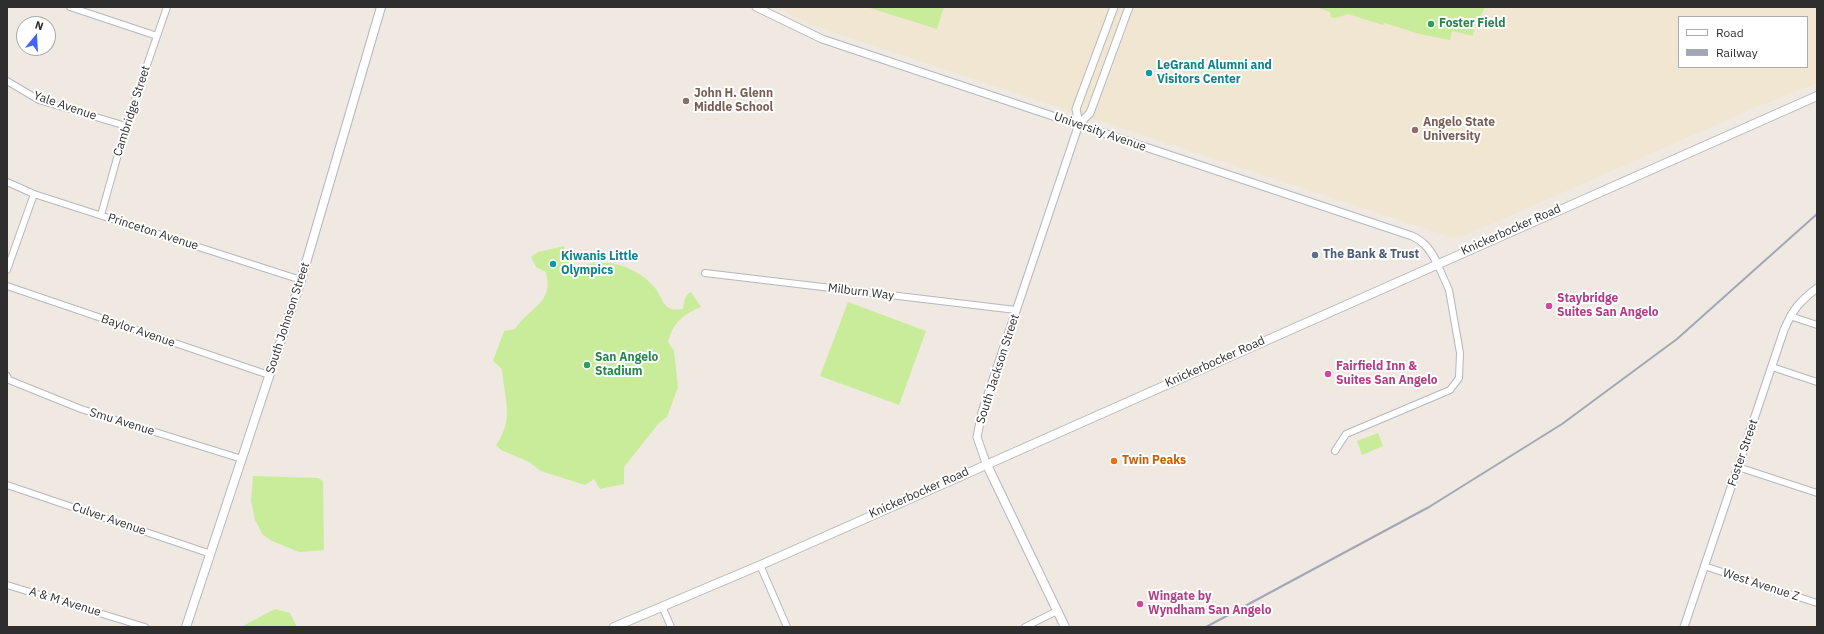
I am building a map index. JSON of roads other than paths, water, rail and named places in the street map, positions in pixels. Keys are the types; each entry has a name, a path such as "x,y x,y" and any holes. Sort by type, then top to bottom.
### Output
{"main road":[{"name":"South Johnson Street","path":"186,627 301,280 379,8"},
{"name":"Knickerbocker Road","path":"614,627 760,565 986,464 1116,408 1124,402 1817,96"},
{"name":"South Jackson Street","path":"986,464 1065,627"}],"street":[{"path":"70,7 157,36"},
{"name":"Cambridge Street","path":"101,215 126,126 167,7"},
{"name":"University Avenue","path":"756,7 822,39 1412,236 1421,241 1430,250 1437,263"},
{"name":"South Jackson Street","path":"1079,124 1076,109 1114,7"},
{"name":"South Jackson Street","path":"986,464 977,438 981,418 1079,124 1090,113 1129,7"},
{"name":"Yale Avenue","path":"7,81 39,100 126,126"},
{"name":"Princeton Avenue","path":"7,182 34,194 301,280"},
{"path":"7,270 34,194"},
{"path":"1335,450 1346,434 1450,390 1459,378 1460,353 1450,290 1437,263"},
{"name":"Milburn Way","path":"705,273 1016,310"},
{"name":"Baylor Avenue","path":"7,286 269,375"},
{"name":"Foster Street","path":"1684,627 1790,316 1800,302 1817,288"},
{"path":"1790,316 1817,325"},
{"path":"1772,367 1817,382"},
{"name":"Smu Avenue","path":"7,376 9,380 81,409 242,459"},
{"path":"1738,467 1817,493"},
{"name":"Culver Avenue","path":"7,485 211,554"},
{"path":"760,565 787,627"},
{"name":"West Avenue Z","path":"1704,566 1817,603"},
{"name":"A & M Avenue","path":"7,585 145,627"},
{"path":"662,606 671,627"},
{"path":"1025,627 1057,611"}],"railway":[{"path":"1206,627 1429,507 1562,424 1677,339 1817,214"}],"place":[{"name":"Foster Field","path":"1431,24"},
{"name":"LeGrand Alumni and Visitors Center","path":"1149,73"},
{"name":"John H. Glenn Middle School","path":"686,101"},
{"name":"Angelo State University","path":"1415,130"},
{"name":"The Bank & Trust","path":"1315,255"},
{"name":"Kiwanis Little Olympics","path":"553,264"},
{"name":"Staybridge Suites San Angelo","path":"1549,306"},
{"name":"San Angelo Stadium","path":"587,365"},
{"name":"Fairfield Inn & Suites San Angelo","path":"1328,374"},
{"name":"Twin Peaks","path":"1114,461"},
{"name":"Wingate by Wyndham San Angelo","path":"1140,604"}]}
